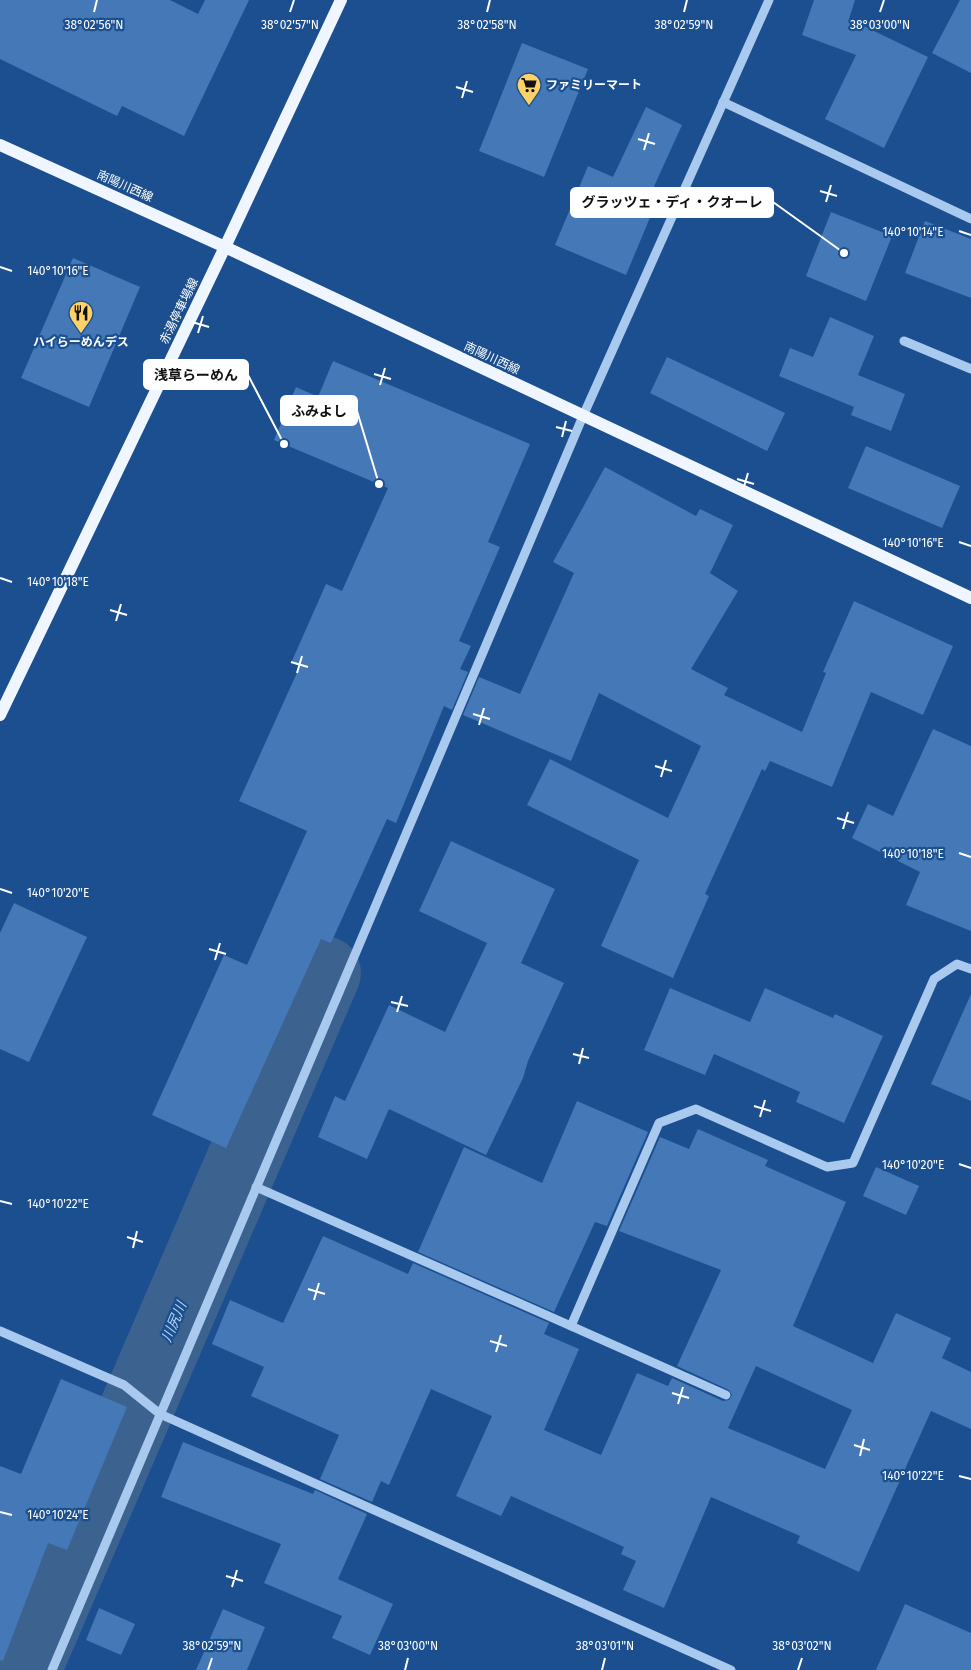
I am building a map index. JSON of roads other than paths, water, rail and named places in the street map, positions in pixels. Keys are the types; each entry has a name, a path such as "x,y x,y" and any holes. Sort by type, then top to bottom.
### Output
{"main road":[{"name":"赤湯停車場線","path":"0,715 225,247 341,0"},
{"name":"南陽川西線","path":"0,145 225,247 971,598"}],"lane":[{"path":"52,1670 583,416 768,0"},
{"path":"723,102 971,219"},
{"path":"904,341 971,369"},
{"path":"571,1326 659,1123 696,1109 827,1167 853,1163 934,979 957,964 971,970"},
{"path":"256,1187 726,1395"},
{"path":"0,1331 124,1385 160,1414 731,1670"}],"waterway":[{"name":"川尻川","path":"24,1670 324,973"}],"place":[{"name":"ファミリーマート","path":"529,106"},
{"name":"グラッツェ・ディ・クオーレ","path":"844,253"},
{"name":"ハイらーめんデス","path":"81,334"},
{"name":"浅草らーめん","path":"284,444"},
{"name":"ふみよし","path":"379,484"}]}
